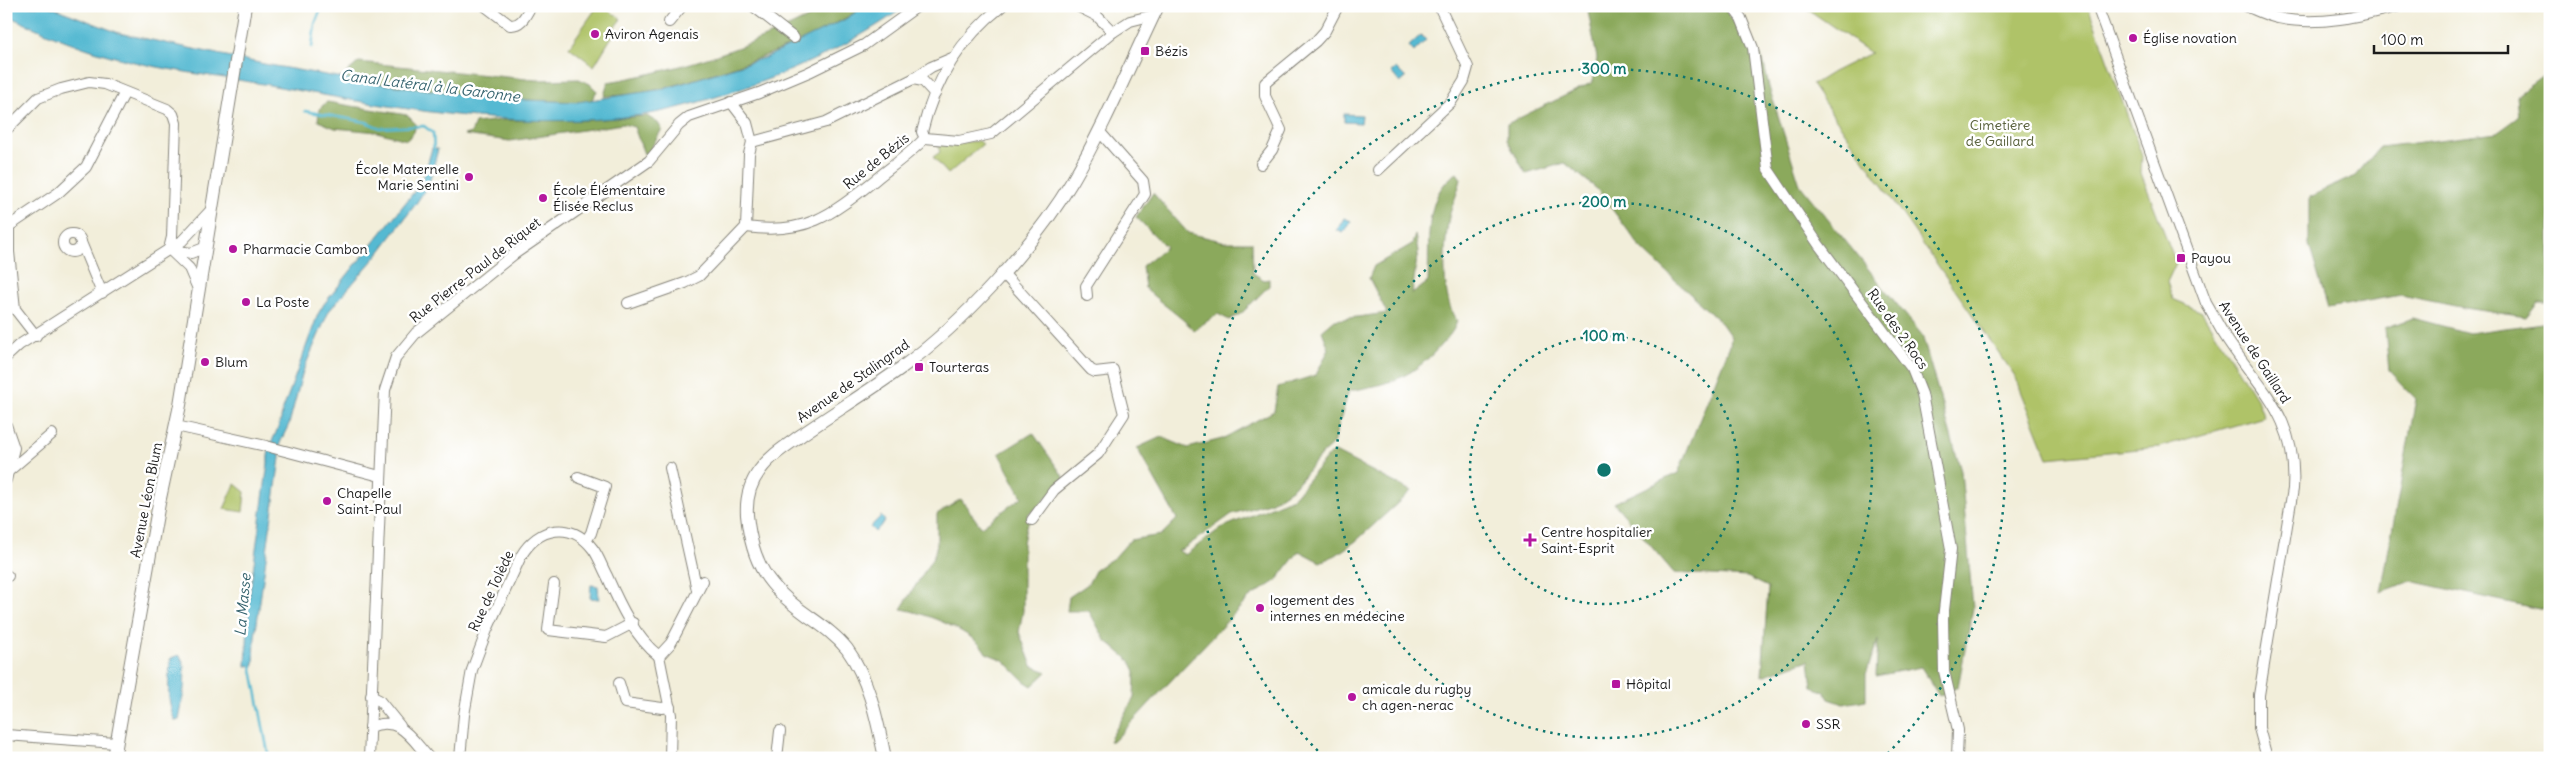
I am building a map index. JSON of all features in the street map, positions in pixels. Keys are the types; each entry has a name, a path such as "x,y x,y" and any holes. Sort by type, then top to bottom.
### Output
{"main road":[{"name":"Avenue Léon Blum","path":"114,758 158,504 176,426 245,6"},
{"name":"Avenue de Stalingrad","path":"885,758 872,700 855,661 832,633 776,591 766,578 755,552 750,533 747,502 750,489 759,472 777,453 901,368 944,332 1002,272 1043,225 1072,180 1099,131 1156,11"}],"street":[{"path":"485,6 510,25 519,24 529,7"},
{"path":"669,22 682,6"},
{"path":"753,6 794,38"},
{"name":"Rue Pierre-Paul de Riquet","path":"369,758 385,390 391,366 408,340 513,255 649,161 679,125 689,117 809,72 864,45 918,6"},
{"path":"925,138 922,132 935,94 952,58 978,27 1002,6"},
{"path":"1077,6 1117,29 1135,25 1147,29"},
{"path":"1261,164 1272,150 1281,130 1265,96 1265,83 1316,41 1325,31 1338,6"},
{"path":"1378,170 1451,102 1464,81 1468,67 1439,6"},
{"name":"Rue des 2 Rocs","path":"1732,6 1741,18 1753,48 1764,155 1768,168 1819,245 1912,369 1922,394 1951,549 1943,619 1944,671 1958,730 1957,758"},
{"name":"Avenue de Gaillard","path":"2097,6 2206,303 2223,333 2278,410 2293,454 2294,488 2259,695 2259,728 2267,758"},
{"path":"2246,6 2279,19 2321,22 2362,16 2400,6"},
{"name":"Rue de Bézis","path":"746,227 785,230 826,216 842,206 911,152 925,138 960,141 991,134 1117,29 1156,11"},
{"path":"752,142 826,122 913,79 930,67 952,58"},
{"path":"913,79 923,81 935,94"},
{"path":"6,130 38,98 61,89 89,82 105,84 124,94 167,109 173,114 176,123 170,249"},
{"path":"15,309 8,255 8,224 58,193 86,167 124,94"},
{"path":"628,303 685,283 699,276 746,227 749,154 752,142 747,123 731,102"},
{"path":"1088,296 1086,286 1145,194 1146,188 1143,180 1099,131"},
{"path":"6,352 36,336 182,241 211,210"},
{"path":"80,240 102,293"},
{"path":"182,241 204,248"},
{"path":"170,249 191,253 204,248"},
{"path":"170,249 189,268 198,289"},
{"path":"1002,272 1091,370 1095,372 1108,369 1113,370 1124,414 1098,454 1054,490 1032,520"},
{"path":"6,301 15,309 36,336"},
{"path":"6,358 19,345"},
{"path":"6,425 14,448 8,475"},
{"path":"176,426 266,446 380,476"},
{"path":"8,475 52,434"},
{"path":"14,448 31,452"},
{"path":"659,656 671,643 700,586 670,468"},
{"path":"578,477 605,487 591,533 586,541 597,555 632,623 647,646 659,656 672,722 670,758"},
{"name":"Rue de Tolède","path":"460,758 464,715 472,670 484,637 521,556 534,540 546,532 568,531 586,541"},
{"path":"554,584 548,630 606,637 632,623"},
{"path":"619,684 624,703 662,708 670,707"},
{"path":"372,696 379,700 428,758"},
{"path":"370,727 388,722 402,728"},
{"path":"778,758 780,731"},
{"path":"6,735 116,743"}],"green space":[{"path":"831,6 865,6 828,28 749,62 657,90 618,96 604,96 608,82 666,70 722,53 778,32"},
{"path":"1587,6 1722,6 1763,60 1769,87 1800,185 1922,335 1961,471 1973,608 1958,687 1939,696 1921,667 1876,676 1878,640 1866,674 1866,700 1844,704 1829,699 1824,691 1812,687 1809,660 1762,676 1768,587 1747,577 1674,573 1614,503 1678,473 1730,345 1731,337 1722,324 1641,248 1597,189 1565,163 1526,174 1507,140 1507,124 1593,82 1597,58"},
{"name":"Cimetière de Gaillard","path":"1803,6 2088,6 2142,156 2141,173 2176,263 2167,282 2173,299 2202,312 2257,400 2264,417 2159,447 2048,458 2015,376 1812,85 1871,53"},
{"name":"Aviron Agenais","path":"597,7 604,7 621,19 614,28 616,30 594,66 569,47"},
{"path":"359,62 536,80 579,79 590,84 597,91 591,101 500,99 347,79 346,73"},
{"path":"2550,71 2550,302 2538,302 2526,317 2465,308 2401,295 2328,308 2309,245 2309,197 2355,176 2380,147 2497,133 2519,117 2517,95"},
{"path":"327,102 407,115 416,124 414,132 407,140 377,132 335,128 318,121 319,109"},
{"path":"647,116 658,123 662,129 650,150 644,154 634,127 623,124 510,141 464,135 471,133 475,123 502,120 585,120"},
{"path":"979,141 983,144 948,174 933,157 940,152 937,144"},
{"path":"1457,173 1461,179 1449,217 1445,260 1448,300 1457,321 1450,335 1430,357 1410,372 1377,386 1349,391 1333,444 1294,487 1272,502 1232,514 1183,549 1178,550 1185,555 1221,528 1293,498 1328,456 1335,452 1411,491 1356,541 1336,555 1320,562 1299,551 1277,580 1249,598 1114,741 1109,741 1134,698 1135,671 1130,661 1105,640 1089,611 1067,611 1069,597 1088,584 1096,569 1115,557 1130,540 1161,535 1177,519 1137,448 1161,437 1188,448 1222,439 1274,411 1278,387 1316,375 1329,349 1322,331 1335,320 1387,313 1369,278 1374,266 1412,244 1415,235 1418,251 1412,294 1428,282 1430,222 1433,207 1438,194 1446,182"},
{"path":"1153,193 1188,233 1226,242 1252,242 1253,273 1264,280 1269,279 1269,286 1242,313 1229,320 1218,314 1194,330 1145,288 1142,266 1166,247 1136,217"},
{"path":"2412,318 2469,333 2542,323 2550,327 2548,611 2411,581 2381,592 2416,399 2389,371 2385,328"},
{"path":"1033,433 1065,479 1036,509 1028,514 1030,520 1026,527 1023,543 1023,611 1019,632 1032,666 1047,672 1032,686 1024,681 1003,660 986,653 981,645 961,631 922,614 901,609 934,556 937,544 937,514 961,499 981,527 1022,497 999,454"},
{"path":"235,484 245,492 243,512 224,509"}],"water":[{"path":"6,6 49,6 119,33 264,64 365,82 500,99 577,102 664,89 767,57 844,20 865,6 906,6 838,48 791,70 742,89 644,115 588,120 542,121 496,119 405,108 150,66 98,52 58,38 6,15"},
{"path":"1421,35 1426,40 1414,52 1409,46"},
{"path":"1396,68 1406,78 1400,83 1391,72"},
{"path":"1344,114 1362,115 1361,123 1344,122"},
{"path":"432,148 438,149 429,184 378,254 329,311 303,371 289,424 280,443 280,458 255,637 254,665 246,666 249,599 268,456 282,412 318,314 418,187 425,173"},
{"path":"1344,218 1351,221 1343,233 1337,230"},
{"path":"881,516 885,521 875,532 870,527"},
{"path":"591,585 598,586 599,599 590,598"},
{"path":"179,655 184,667 185,676 179,720 175,721 170,706 169,681 171,658"}],"waterway":[{"name":"La Masse","path":"312,47 315,24 322,6"},
{"path":"305,111 366,122 380,128 424,126 433,133 434,152"},
{"name":"La Masse","path":"251,664 269,758"}],"place":[{"name":"Aviron Agenais","path":"595,34"},
{"name":"Église novation","path":"2133,38"},
{"name":"Bézis","path":"1145,51"},
{"name":"École Maternelle Marie Sentini","path":"469,177"},
{"name":"École Élémentaire Élisée Reclus","path":"543,198"},
{"name":"Pharmacie Cambon","path":"233,249"},
{"name":"Payou","path":"2181,258"},
{"name":"La Poste","path":"246,302"},
{"name":"Blum","path":"205,362"},
{"name":"Tourteras","path":"919,367"},
{"name":"Chapelle Saint-Paul","path":"327,501"},
{"name":"Centre hospitalier Saint-Esprit","path":"1530,540"},
{"name":"logement des internes en médecine","path":"1260,608"},
{"name":"Hôpital","path":"1616,684"},
{"name":"amicale du rugby ch agen-nerac","path":"1352,697"},
{"name":"SSR","path":"1806,724"}],"water label":[{"name":"Canal Latéral à la Garonne","path":"430,86"}]}
